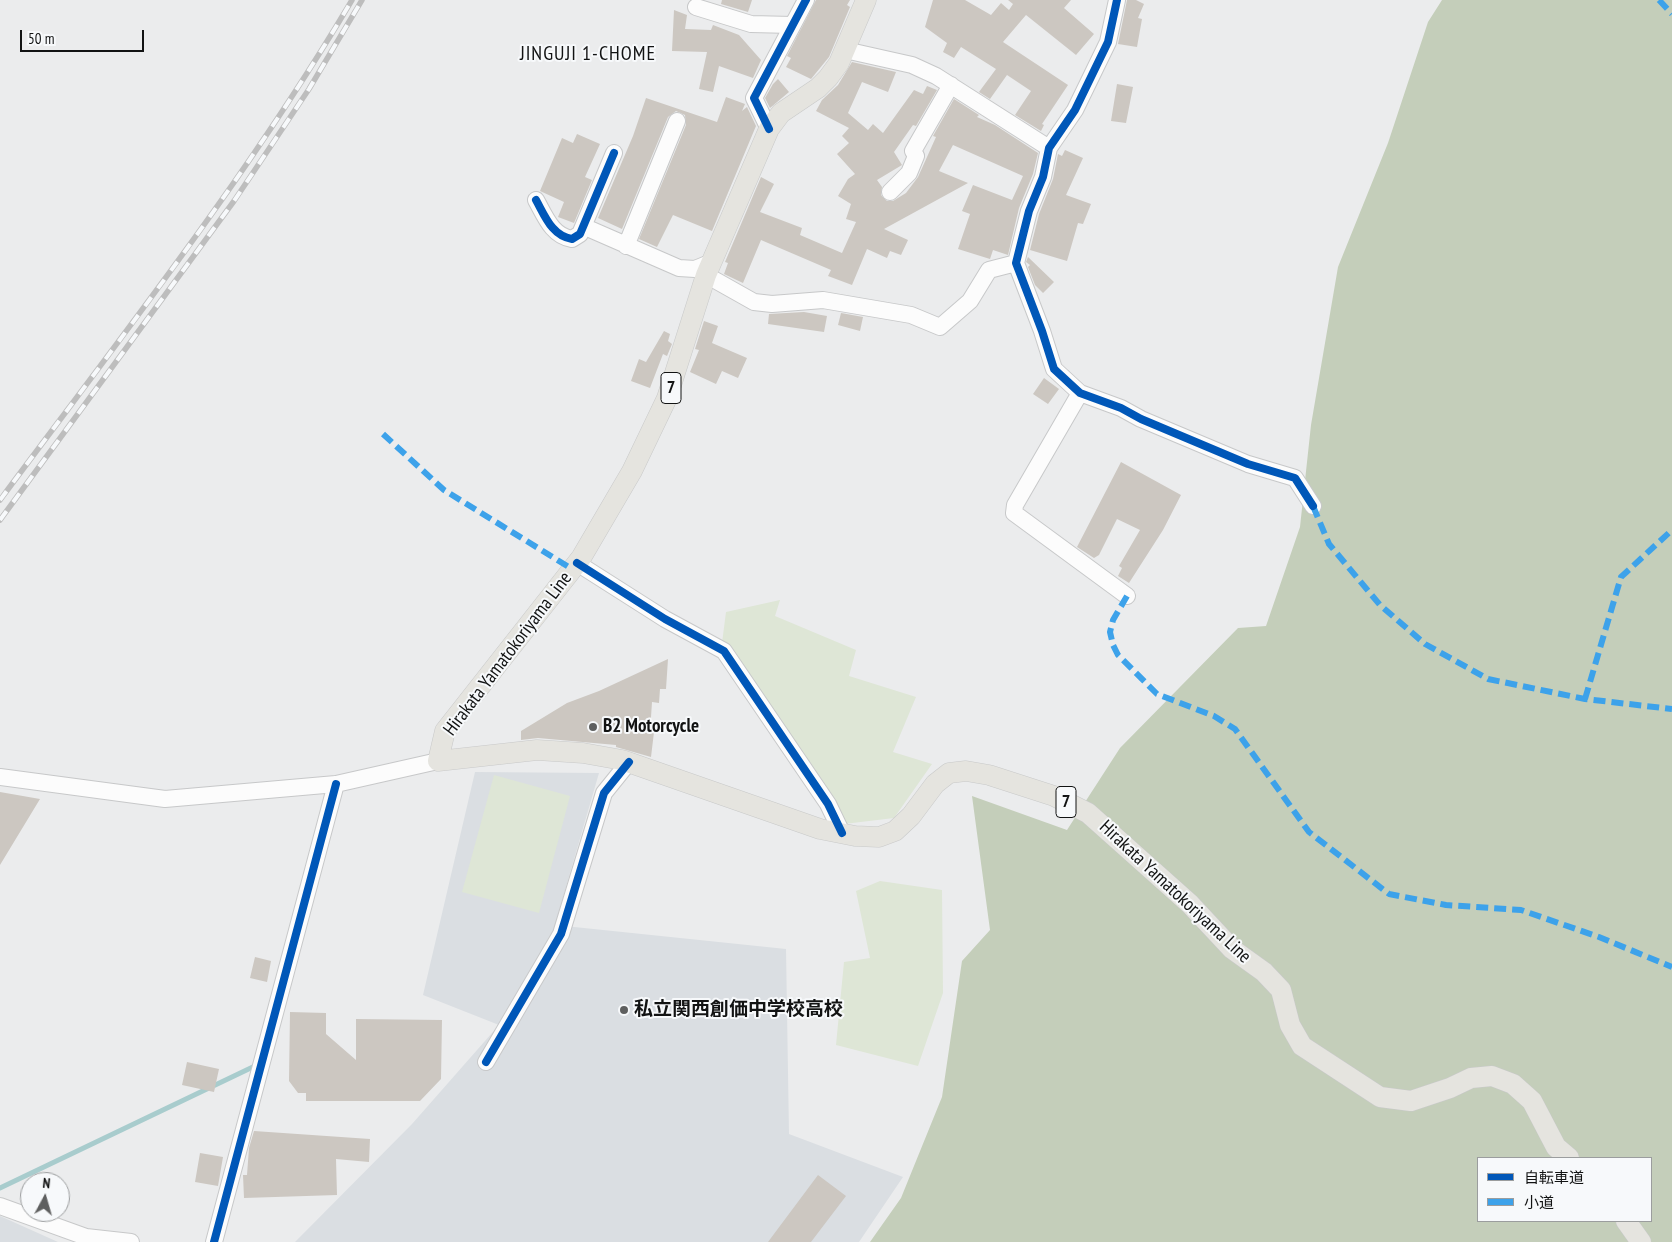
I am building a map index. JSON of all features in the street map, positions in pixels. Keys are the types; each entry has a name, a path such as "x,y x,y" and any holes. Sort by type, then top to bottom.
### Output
{"main road":[{"name":"Hirakata Yamatokoriyama Line","path":"866,0 839,63 828,78 818,88 781,114 769,129 709,269 667,398 632,471 577,562 445,731 438,761 537,750 583,753 629,762 811,825 842,833 879,837 895,831 911,816 934,784 949,773 966,771 988,775 1054,796 1088,813 1190,904 1232,949 1264,972 1281,990 1290,1025 1302,1046 1380,1097 1411,1101 1450,1088 1471,1078 1492,1076 1514,1084 1532,1101 1556,1147 1568,1157"},
{"path":"1627,1222 1641,1242"}],"street":[{"path":"769,129 754,98 806,0"},
{"path":"1117,0 1108,42 1075,110 1049,148 1043,177 1029,211 1016,263 1042,331 1054,369 1080,393 1121,408 1141,419 1248,464 1295,478 1313,506"},
{"path":"696,7 751,24 792,26"},
{"path":"845,50 912,65 952,85 1049,148"},
{"path":"890,192 909,173 916,156 913,151 952,85"},
{"path":"626,246 677,121"},
{"path":"536,200 553,230 562,238 572,240 585,227 614,152"},
{"path":"585,227 679,268 709,269 754,302 772,304 823,300 911,315 940,326 970,301 989,270 1016,263"},
{"path":"1080,393 1015,505 1014,514 1127,596"},
{"path":"577,562 665,619 724,650 828,804 842,833"},
{"path":"0,776 165,799 336,784 438,761"},
{"path":"486,1062 562,934 604,793 629,762"},
{"path":"214,1242 336,784"},
{"path":"0,1206 86,1237 131,1242"}],"shaded area":[{"name":"私立関西創価中学校高校","path":"475,772 599,773 555,925 786,949 789,1134 903,1177 859,1242 295,1242 412,1124 499,1025 423,995"},
{"path":"0,1216 58,1242 0,1242"}],"green space":[{"path":"1442,0 1672,0 1672,1242 870,1242 901,1198 942,1097 962,961 990,930 972,796 1067,830 1120,748 1238,628 1266,626 1300,527 1311,425 1338,267 1388,143 1428,22"},
{"path":"780,600 775,616 856,650 849,676 916,697 893,752 932,764 894,818 844,824 734,650 722,643 726,612"},
{"path":"494,775 570,796 539,913 462,892"},
{"path":"880,881 942,890 943,993 918,1066 836,1045 844,962 870,958 856,891"}],"building":[{"path":"722,0 752,0 748,12 721,4"},
{"path":"816,0 850,0 847,5 850,7 829,57 811,79 786,67 791,58 787,56"},
{"path":"933,0 965,0 991,15 1001,3 1009,10 1013,4 1008,0 1071,0 1064,8 1094,34 1076,55 1026,15 1003,42 1068,85 1042,124 1044,125 1041,131 1015,115 1031,91 1007,75 990,99 979,92 996,69 961,47 954,58 943,52 947,43 925,27"},
{"path":"1127,0 1136,0 1144,4 1138,18 1142,19 1137,47 1118,44"},
{"path":"674,10 687,15 685,29 711,30 713,25 739,35 761,60 753,78 719,66 713,92 699,89 707,52 672,51"},
{"path":"852,62 896,72 888,92 862,82 848,113 868,130 873,124 883,133 914,90 923,94 927,86 937,90 916,126 913,125 894,152 902,165 877,180 882,187 881,195 887,201 893,201 906,193 918,177 936,137 933,136 954,99 979,115 977,117 995,125 1038,153 1033,174 1019,208 1008,255 993,250 990,259 958,249 970,214 962,211 973,185 1012,200 1023,176 953,145 939,171 968,183 884,229 908,240 901,255 890,251 887,258 867,249 852,285 828,276 831,270 761,240 743,283 724,274 728,263 725,262 761,177 774,184 760,212 802,228 800,235 842,253 856,222 846,219 851,204 838,196 848,179 855,174 837,154 849,143 842,136 849,128 816,111 822,100 838,85"},
{"path":"778,79 789,92 770,108 765,98"},
{"path":"1117,84 1133,87 1126,123 1111,121"},
{"path":"726,97 745,104 742,111 747,107 756,126 712,231 673,215 657,247 639,239 686,125 685,115 676,111 668,117 622,229 598,218 633,136 646,98 717,122"},
{"path":"577,134 600,144 585,177 592,180 574,223 558,217 564,202 540,191 562,138 573,143"},
{"path":"1065,150 1083,158 1066,195 1091,204 1083,224 1078,223 1067,261 1030,250 1039,214 1053,179 1058,154 1062,156"},
{"path":"1028,257 1054,282 1043,293 1035,285 1028,267 1030,265 1026,262"},
{"path":"804,312 827,316 824,332 768,324 769,314"},
{"path":"841,313 863,317 860,331 838,325"},
{"path":"704,321 718,326 712,343 747,358 738,378 722,371 716,384 690,372 699,350 695,349"},
{"path":"664,331 670,334 668,341 672,344 667,356 663,354 650,388 631,381 639,359 646,362"},
{"path":"1044,378 1059,389 1048,404 1033,394"},
{"path":"1121,462 1181,495 1163,530 1129,583 1118,576 1122,568 1119,566 1140,530 1117,519 1099,555 1094,558 1077,547"},
{"path":"668,659 666,689 660,689 659,703 652,702 650,732 654,732 651,757 616,747 616,745 538,738 521,740 521,731 567,703 599,691"},
{"path":"0,792 40,799 0,865"},
{"path":"255,957 271,961 267,982 250,978"},
{"path":"290,1012 326,1013 326,1034 356,1060 356,1019 442,1020 441,1079 420,1101 306,1101 306,1093 298,1093 289,1081"},
{"path":"187,1062 219,1069 214,1092 182,1085"},
{"path":"254,1131 370,1139 369,1162 336,1159 337,1195 244,1198 243,1175 247,1175 249,1148"},
{"path":"200,1153 223,1157 218,1186 195,1182"},
{"path":"818,1175 846,1196 811,1242 768,1242"}],"waterway":[{"path":"0,1188 257,1065"}],"railway":[{"path":"0,500 227,193 312,65 352,0"},
{"path":"0,520 234,201 309,89 362,0"}],"marked path":[{"path":"1659,0 1672,14"},
{"path":"383,434 444,490 572,569"},
{"path":"1313,506 1329,544 1380,605 1425,644 1488,679 1585,699 1672,709"},
{"path":"1585,699 1621,577 1672,530"},
{"path":"1127,596 1113,620 1110,632 1118,655 1157,694 1214,716 1235,729 1309,832 1389,894 1446,905 1521,910 1599,937 1672,967"}],"cycle path":[{"path":"769,129 754,98 806,0"},
{"path":"1117,0 1108,42 1075,110 1049,148 1043,177 1029,211 1016,263 1042,331 1054,369 1080,393 1121,408 1141,419 1248,464 1295,478 1313,506"},
{"path":"536,200 554,230 572,239 580,234 614,153"},
{"path":"577,563 665,619 724,651 828,804 842,833"},
{"path":"486,1062 561,934 604,793 629,762"},
{"path":"214,1242 336,784"}],"place":[{"name":"B2 Motorcycle","path":"593,727"},
{"name":"私立関西創価中学校高校","path":"624,1010"}],"district":[{"name":"JINGUJI 1-CHOME","path":"588,54"}]}
